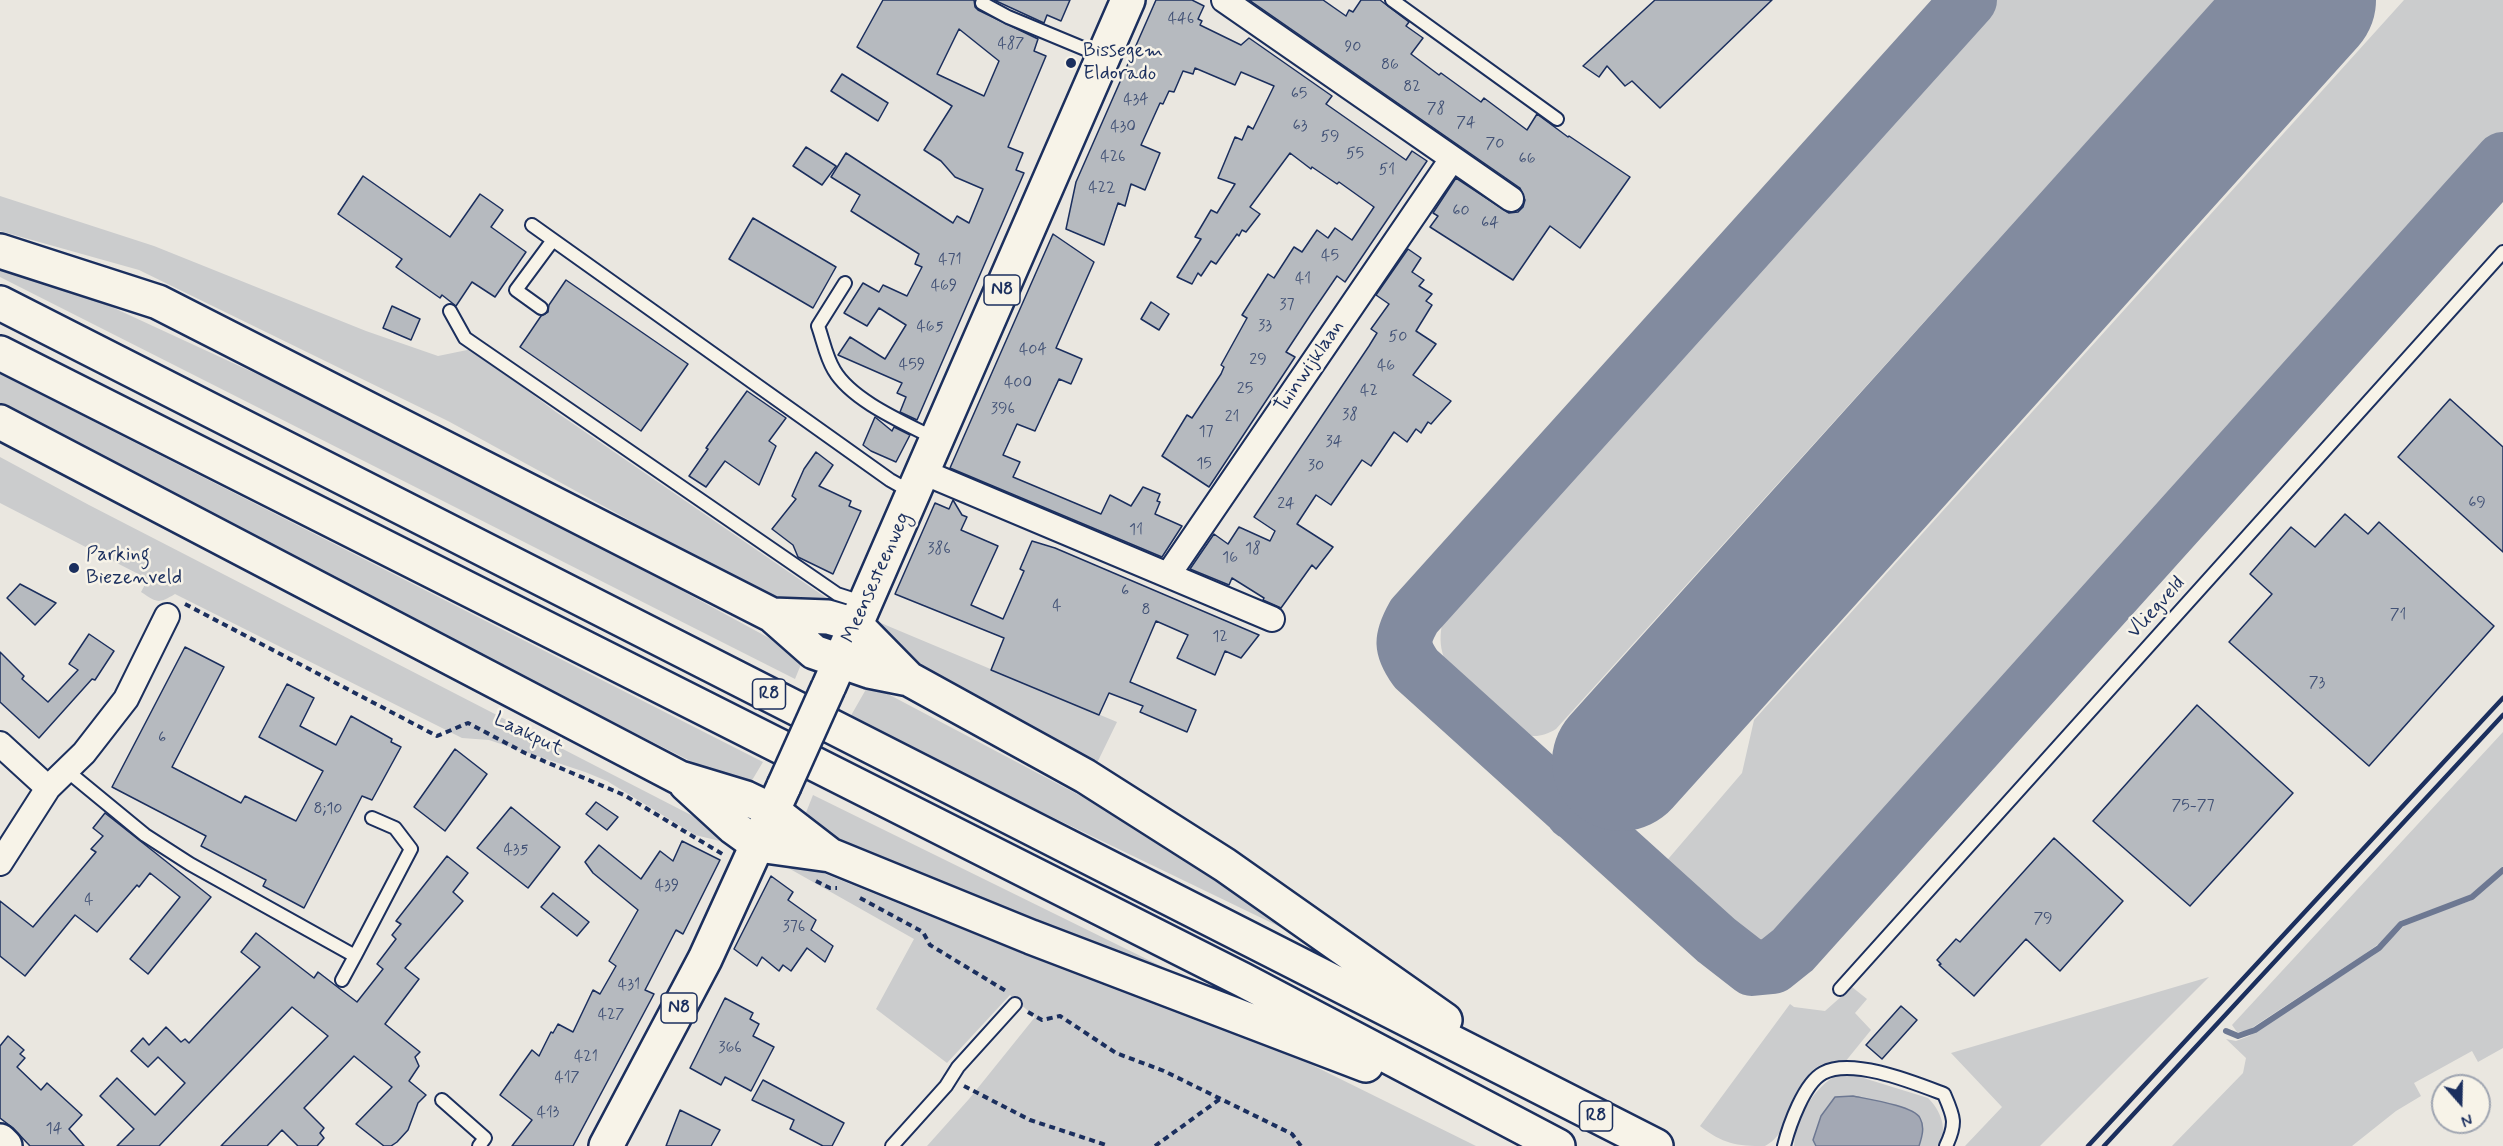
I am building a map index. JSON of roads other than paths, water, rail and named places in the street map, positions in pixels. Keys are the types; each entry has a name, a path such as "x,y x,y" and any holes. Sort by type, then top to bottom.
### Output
{"main road":[{"name":"Meensesteenweg","path":"609,1145 705,959 752,856 919,483 1128,0"},
{"path":"0,251 158,302 772,615 814,652 834,675 909,679"},
{"name":"R8","path":"0,303 1656,1146"},
{"name":"R8","path":"0,353 1243,980 1558,1146"},
{"path":"0,422 680,778 746,798 778,798 820,867"},
{"path":"772,615 828,617 861,614 909,679 1085,776 1225,865 1536,1086"},
{"path":"680,778 733,827 752,856 820,867 1031,938 1499,1116"},
{"path":"0,1141 5,1146"}],"street":[{"path":"1224,0 1511,199"},
{"name":"Tuinwijklaan","path":"1167,574 1452,159"},
{"path":"919,483 1167,574 1272,619"},
{"path":"0,863 48,788 84,753 126,699 167,616"},
{"path":"0,744 48,788"}],"lane":[{"path":"1392,0 1557,119"},
{"path":"982,3 1008,17 1103,57"},
{"path":"532,225 890,480 919,483"},
{"path":"541,308 516,290 553,240"},
{"name":"Vliegveld","path":"1840,989 2503,252"},
{"path":"845,283 818,326 832,368 840,380 878,410 937,440"},
{"path":"450,311 465,338 837,594 861,614"},
{"path":"66,770 144,835 190,864 355,956"},
{"path":"342,980 411,849 395,828 372,818"},
{"path":"892,1146 952,1078 958,1067 1015,1004"},
{"path":"1784,1146 1788,1130 1810,1086 1821,1074 1839,1066 1892,1075 1944,1094 1954,1116 1954,1129 1946,1146"},
{"path":"442,1100 485,1138 479,1146"}],"waterway":[{"path":"2226,1031 2238,1036 2255,1030 2379,948 2401,924 2472,897 2503,870"}],"railway":[{"path":"2088,1146 2503,698"},
{"path":"2104,1146 2503,715"}],"place":[{"name":"Bissegem Eldorado","path":"1071,63"},
{"name":"Parking Biezenveld","path":"74,568"}]}
